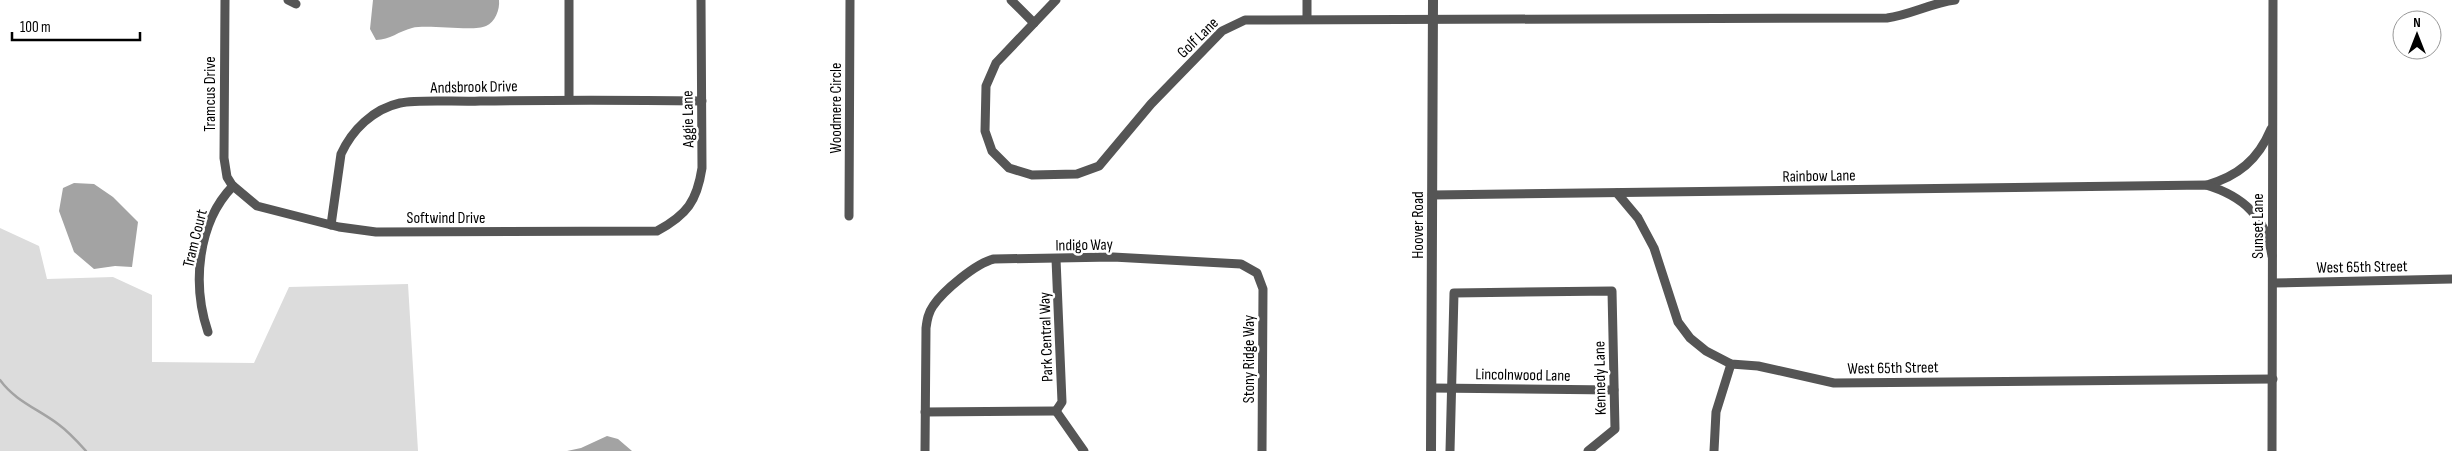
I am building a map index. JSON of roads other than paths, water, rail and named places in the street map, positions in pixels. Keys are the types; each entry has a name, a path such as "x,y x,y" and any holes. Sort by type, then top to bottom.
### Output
{"street":[{"name":"Tramcus Drive","path":"225,0 224,158 227,176 233,186"},
{"path":"569,0 569,99"},
{"name":"Aggie Lane","path":"668,225 686,211 699,191 702,168 701,0"},
{"name":"Woodmere Circle","path":"849,216 850,0"},
{"path":"1011,0 1034,23 1056,0"},
{"path":"1307,0 1307,19"},
{"name":"Hoover Road","path":"1432,451 1433,0"},
{"name":"Golf Lane","path":"1034,23 996,63 989,76 985,90 986,135 992,151 999,160 1013,170 1032,175 1081,174 1092,170 1105,161 1151,104 1229,26 1253,19 1886,18 1905,15 1940,2 1955,0"},
{"name":"Sunset Lane","path":"2272,451 2273,0"},
{"name":"Andsbrook Drive","path":"331,225 341,154 355,130 373,114 400,103 569,99 702,101"},
{"name":"Rainbow Lane","path":"1432,195 2206,185 2229,178 2251,162 2263,146 2272,124"},
{"name":"Rainbow Lane","path":"2206,185 2228,193 2251,209 2264,228 2272,256"},
{"name":"Softwind Drive","path":"233,186 257,206 331,225 386,232 657,231 668,225"},
{"name":"Tram Court","path":"208,332 200,300 200,260 216,209 222,198 233,186"},
{"name":"West 65th Street","path":"1617,193 1638,218 1654,248 1678,322 1690,338 1706,351 1731,364 1758,366 1834,383 2272,380"},
{"name":"Indigo Way","path":"925,412 925,332 931,308 941,296 978,266 989,260 999,258 1113,257 1241,264 1254,269"},
{"name":"Park Central Way","path":"1056,259 1062,402 1056,411"},
{"name":"Stony Ridge Way","path":"1254,269 1262,280 1263,289 1262,451"},
{"name":"West 65th Street","path":"2273,283 2452,279"},
{"name":"Kennedy Lane","path":"1451,388 1454,293 1612,291 1615,429 1588,451"},
{"path":"1714,451 1716,412 1731,364"},
{"name":"Lincolnwood Lane","path":"1432,388 1614,390"},
{"path":"1450,451 1451,388"},
{"path":"925,451 925,412 1056,411 1084,451"}],"waterway":[{"path":"0,380 13,394 62,427 86,451"}]}
